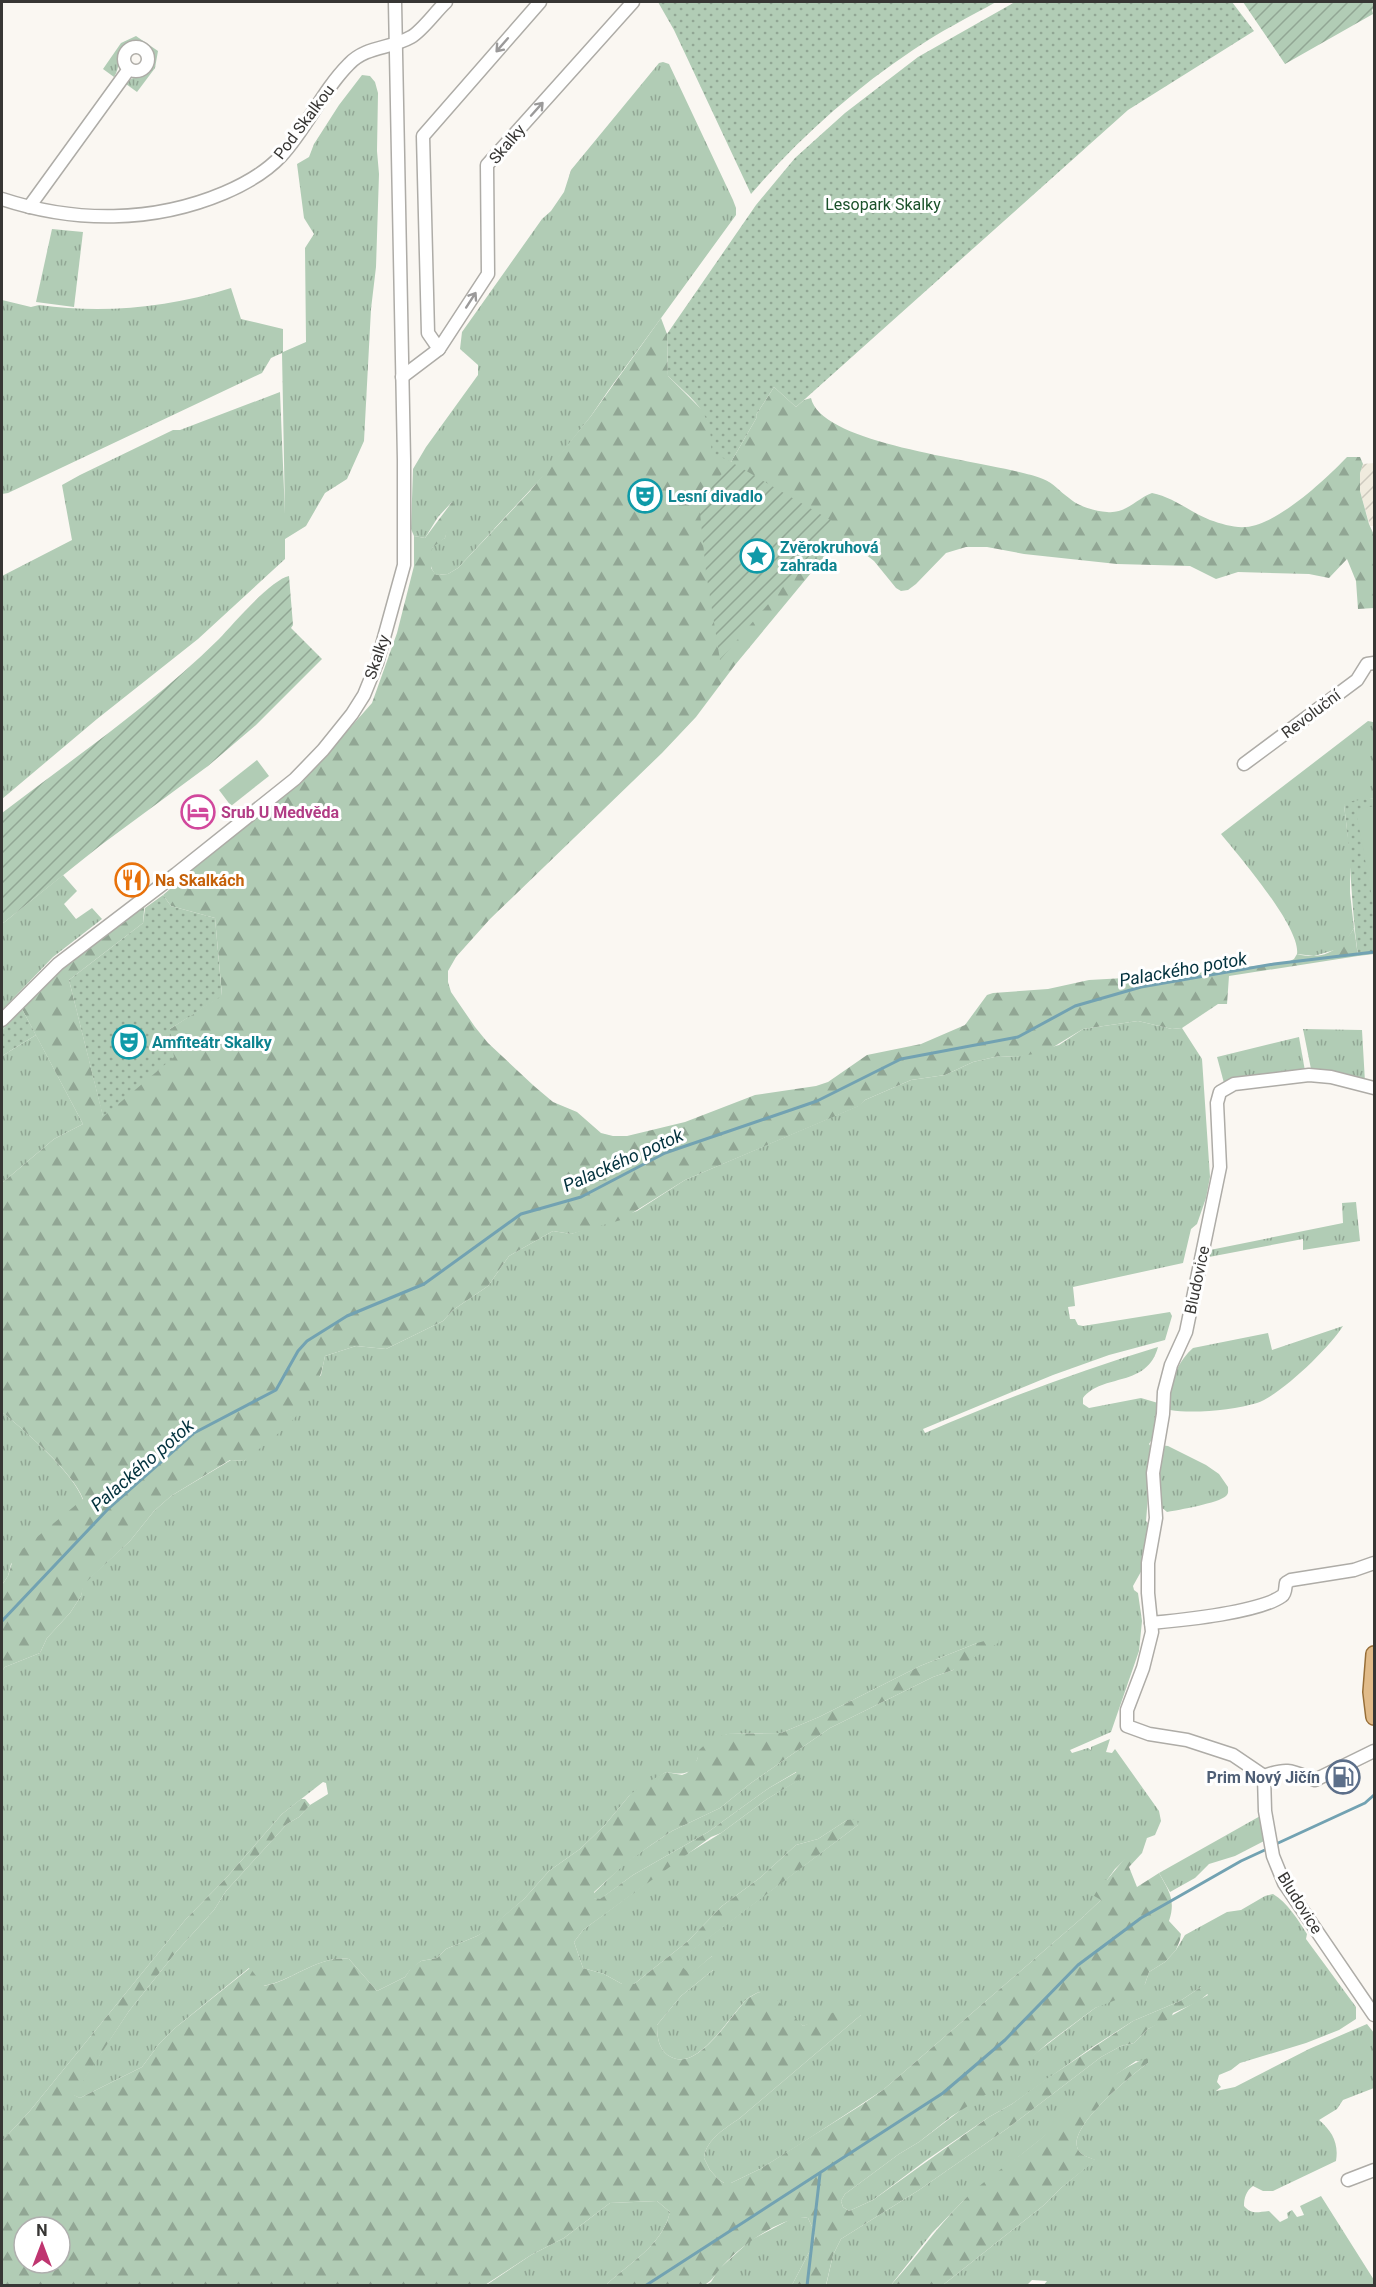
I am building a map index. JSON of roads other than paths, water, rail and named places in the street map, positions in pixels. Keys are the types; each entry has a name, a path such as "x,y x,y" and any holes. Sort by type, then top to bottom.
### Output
{"main road":[{"path":"1374,1654 1371,1692 1374,1717"}],"street":[{"name":"Skalky","path":"2,1020 58,964 190,864 294,779 323,750 364,695 376,663 404,565 398,42 395,2"},
{"name":"Pod Skalkou","path":"2,199 70,215 127,216 177,209 230,190 256,176 280,157 350,62 366,51 412,37 446,2"},
{"path":"439,349 428,333 423,136 540,2"},
{"name":"Skalky","path":"402,377 439,349 488,273 487,165 633,2"},
{"path":"29,207 129,69"},
{"name":"Revoluční","path":"1245,764 1355,681 1367,664 1374,663"},
{"name":"Bludovice","path":"1374,1088 1331,1077 1309,1075 1234,1084 1220,1092 1216,1103 1220,1167 1186,1332 1171,1365 1164,1392 1163,1414 1153,1473 1156,1518 1148,1563 1152,1632 1143,1668 1127,1710 1127,1726 1149,1734 1187,1740 1233,1755 1264,1776 1265,1811 1273,1856 1284,1883 1374,2015"},
{"path":"1151,1623 1210,1616 1249,1607 1281,1596 1285,1592 1286,1583 1291,1580 1374,1563"},
{"path":"1264,1776 1282,1770 1315,1780 1374,1751"},
{"path":"1348,2180 1374,2170"}],"waterway":[{"name":"Palackého potok","path":"2,1621 108,1509 194,1433 276,1390 298,1351 307,1341 347,1316 424,1284 521,1214 581,1197 665,1153 817,1101 901,1059 1018,1037 1075,1006 1141,987 1274,964 1374,952"},
{"path":"1276,1844 1365,1803 1374,1795"},
{"path":"645,2286 943,2093 1005,2040 1078,1965 1141,1918 1241,1861 1267,1849"},
{"path":"807,2286 820,2174"}],"place":[{"name":"Lesní divadlo","path":"645,496"},
{"name":"Zvěrokruhová zahrada","path":"757,556"},
{"name":"Srub U Medvěda","path":"198,812"},
{"name":"Na Skalkách","path":"132,880"},
{"name":"Amfiteátr Skalky","path":"129,1042"},
{"name":"Prim Nový Jičín","path":"1343,1777"}],"park label":[{"name":"Lesopark Skalky","path":"883,204"}]}
